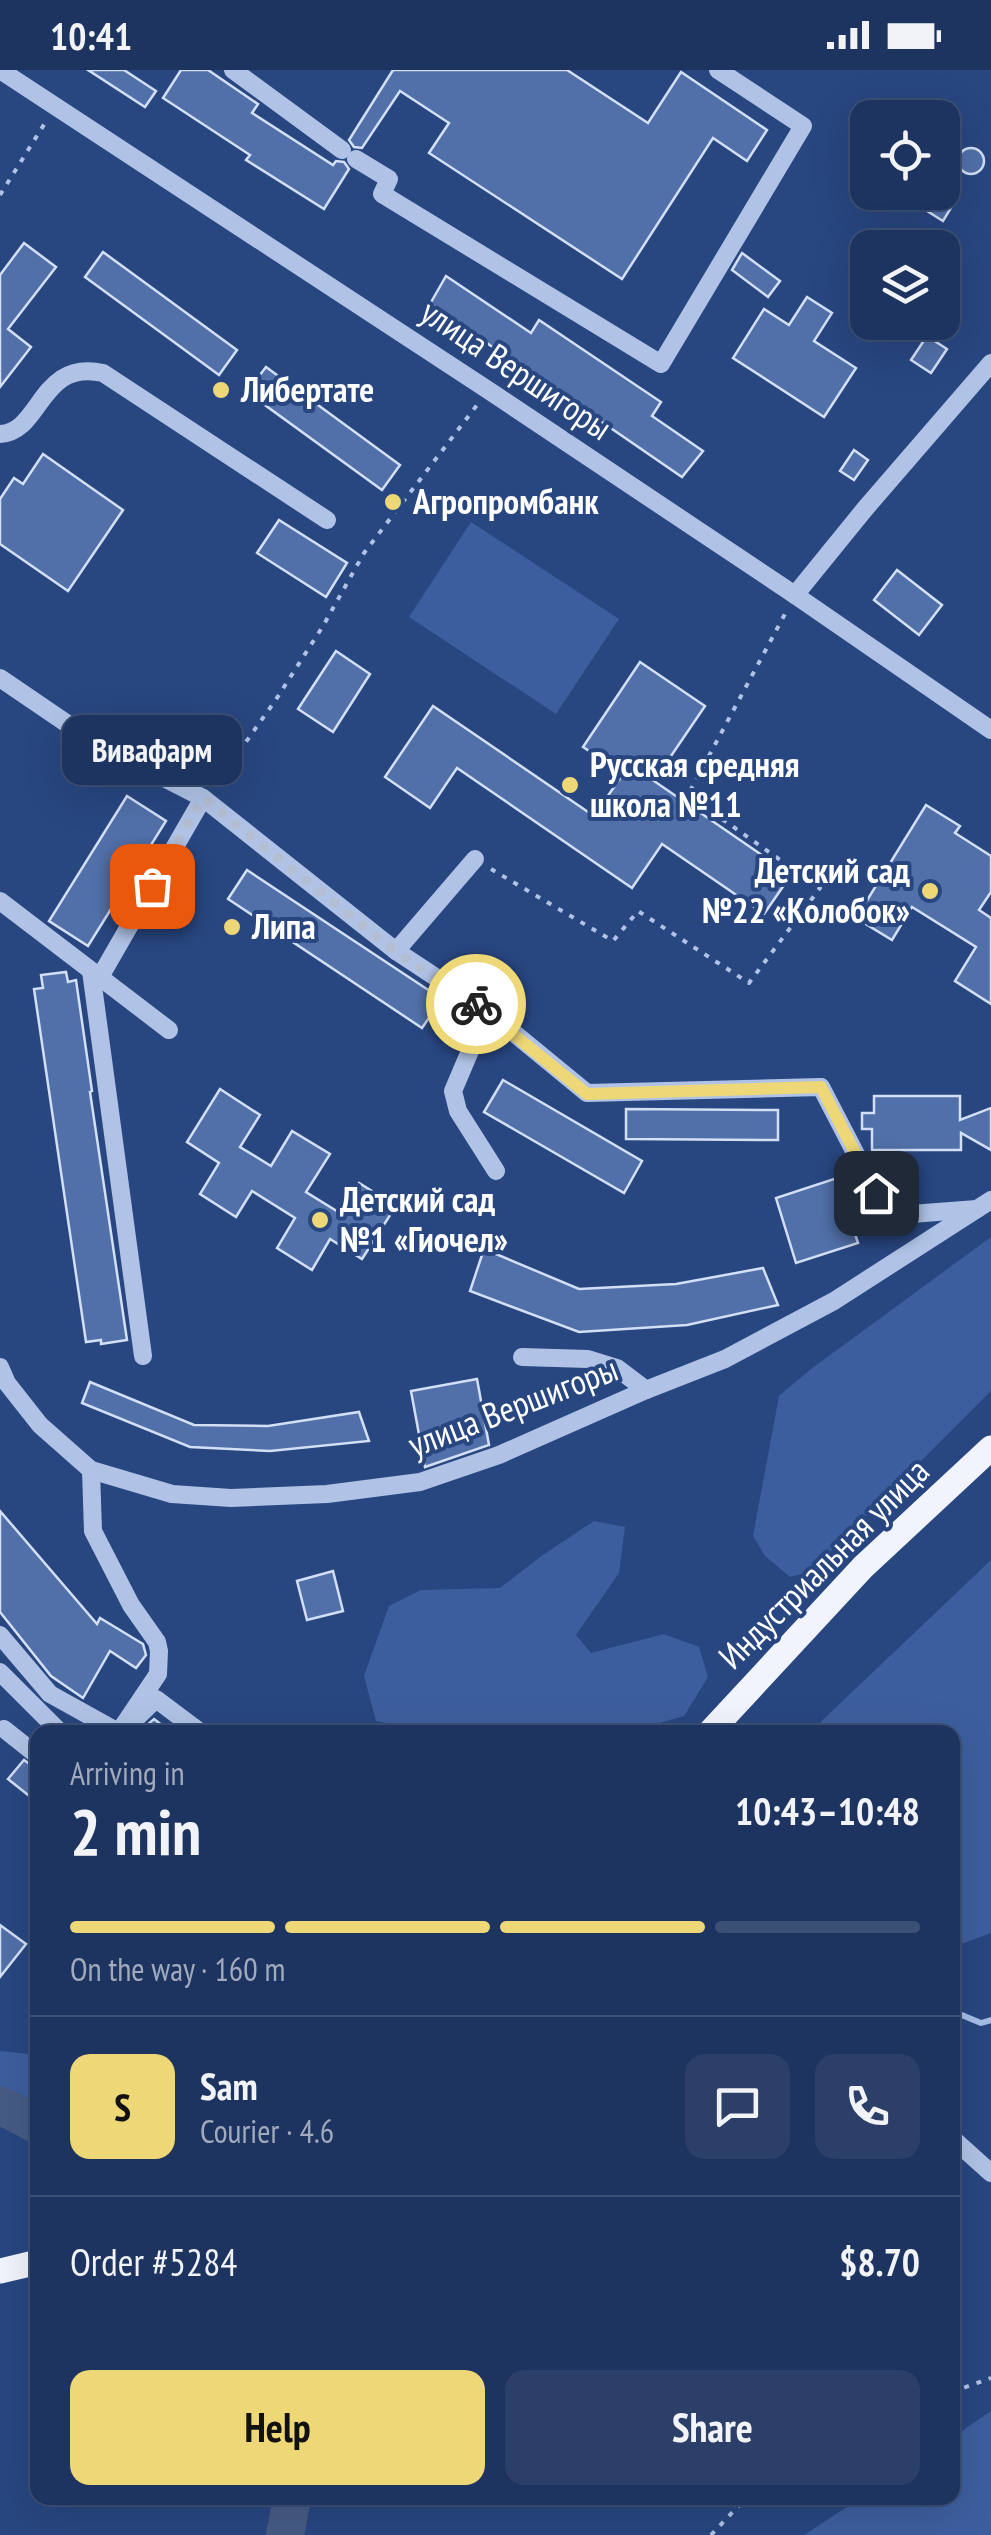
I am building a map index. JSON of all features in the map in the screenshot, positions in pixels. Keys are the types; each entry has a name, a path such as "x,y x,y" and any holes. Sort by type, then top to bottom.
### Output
{"main road":[{"name":"Индустриальная улица","path":"716,1725 863,1567 991,1448"},
{"path":"0,2270 30,2264"}],"street":[{"name":"улица Вершигоры","path":"0,70 488,390 991,730"},
{"path":"233,70 389,179 382,194 661,364 803,126 718,70"},
{"path":"795,595 991,363"},
{"path":"0,434 15,431 55,384 71,372 84,369 103,373 327,520"},
{"path":"0,678 94,742 203,798 396,952 487,1011 587,1094 821,1087 876,1193 910,1214 984,1205"},
{"path":"143,1356 96,974 203,798"},
{"path":"396,952 475,860"},
{"path":"0,902 169,1030"},
{"path":"487,1011 454,1090 458,1112 496,1171"},
{"name":"улица Вершигоры","path":"0,1367 7,1384 40,1426 92,1470 172,1494 231,1498 327,1494 420,1482 499,1455 725,1359 834,1301 984,1205"},
{"path":"522,1357 588,1358 617,1368 646,1390"},
{"path":"92,1470 93,1530 159,1650 158,1674 125,1725"},
{"path":"0,1636 50,1694 107,1725"},
{"path":"0,1672 53,1725"},
{"path":"129,1725 156,1700 190,1725"},
{"path":"4,1729 30,1750"},
{"path":"960,2145 991,2173"}],"path":[{"path":"0,196 56,106"},
{"path":"203,798 275,700 364,553 488,390"},
{"path":"475,860 613,941 638,910 749,984 820,888 688,795 795,595"},
{"path":"960,2389 991,2378"},
{"path":"712,2535 740,2505"}],"shaded area":[{"path":"471,522 619,619 556,714 409,617"},
{"path":"991,1237 991,1391 810,1572 790,1577 765,1556 753,1536 779,1396"},
{"path":"594,1521 625,1527 619,1573 576,1635 591,1653 664,1634 699,1647 708,1677 684,1716 652,1725 397,1725 376,1721 364,1676 389,1606 421,1590 500,1588"},
{"path":"991,1560 991,1933 960,1944 960,1725 817,1725"},
{"path":"0,2051 30,2054 30,2111 0,2096"},
{"path":"991,2411 991,2535 804,2535 850,2505 960,2505 960,2432"}],"building":[{"path":"88,70 124,70 156,91 145,107"},
{"path":"181,70 208,70 258,104 252,113 333,165 336,161 344,162 349,169 324,209 246,160 250,155 163,98"},
{"path":"393,70 567,70 648,123 681,72 767,130 747,161 713,138 622,279 429,153 449,123 400,91 362,148 354,147 349,140"},
{"path":"966,149 976,149 983,156 983,166 976,173 966,173 960,167 960,155"},
{"path":"926,210 950,210 943,221"},
{"path":"24,243 56,267 8,329 31,347 0,387 0,275"},
{"path":"103,252 237,350 219,375 85,277"},
{"path":"742,253 780,281 768,297 732,270"},
{"path":"446,276 531,333 539,320 661,402 652,416 703,451 682,477 430,304"},
{"path":"807,297 832,313 814,341 856,368 824,417 733,358 764,309 789,325"},
{"path":"924,340 933,340 947,349 931,373 911,360"},
{"path":"266,367 400,465 382,490 247,392"},
{"path":"854,450 868,460 854,480 840,471"},
{"path":"43,454 123,510 68,591 0,544 0,499 14,478 23,484"},
{"path":"279,520 347,563 326,597 257,553"},
{"path":"897,570 942,605 919,635 874,600"},
{"path":"336,651 370,674 333,732 298,709"},
{"path":"640,662 705,706 654,781 791,875 764,914 662,844 632,888 457,768 430,808 385,777 433,706 594,816 623,774 583,747"},
{"path":"127,796 166,821 88,946 49,921"},
{"path":"926,805 960,826 955,833 991,856 991,892 979,910 991,918 991,1004 955,981 976,947 912,907 892,940 856,918"},
{"path":"247,870 442,999 422,1028 228,899"},
{"path":"66,972 68,982 76,980 127,1340 101,1344 101,1340 86,1342 34,989 43,988 41,975"},
{"path":"503,1080 642,1161 624,1193 484,1112"},
{"path":"220,1089 260,1115 240,1147 271,1166 292,1131 330,1154 306,1192 340,1213 359,1183 396,1206 362,1259 330,1239 312,1270 277,1248 295,1218 252,1191 236,1217 200,1194 219,1163 187,1142"},
{"path":"874,1096 960,1096 960,1120 991,1108 991,1150 961,1133 961,1150 872,1150 872,1129 862,1129 862,1113 874,1113"},
{"path":"626,1109 778,1110 778,1140 626,1139"},
{"path":"837,1178 858,1243 796,1263 776,1198"},
{"path":"484,1249 579,1289 676,1284 763,1268 778,1305 687,1325 579,1332 470,1291"},
{"path":"477,1379 489,1445 425,1467 411,1391"},
{"path":"90,1382 194,1425 268,1426 359,1412 369,1441 270,1451 190,1447 82,1403"},
{"path":"0,1511 97,1624 100,1618 143,1644 146,1655 136,1668 110,1651 83,1698 51,1676 0,1612"},
{"path":"333,1571 343,1611 307,1620 297,1581"},
{"path":"24,1760 30,1764 30,1797 8,1779"},
{"path":"0,1925 26,1944 0,1977"}],"waterway":[{"path":"960,2014 981,2023 991,2020"},
{"path":"0,2105 30,2121"},
{"path":"285,2535 291,2505"}],"way so far":[{"path":"152,886 203,798 396,952 476,1004"}],"place":[{"name":"Либертате","path":"221,390"},
{"name":"Агропромбанк","path":"393,502"},
{"name":"Русская средняя школа №11","path":"570,785"},
{"name":"Вивафарм","path":"152,886"},
{"name":"Детский сад №22 «Колобок»","path":"930,891"},
{"name":"Липа","path":"232,927"},
{"name":"Детский сад №1 «Гиочел»","path":"320,1220"}],"route":[{"path":"476,1004 587,1094 821,1087 876,1193"}]}
